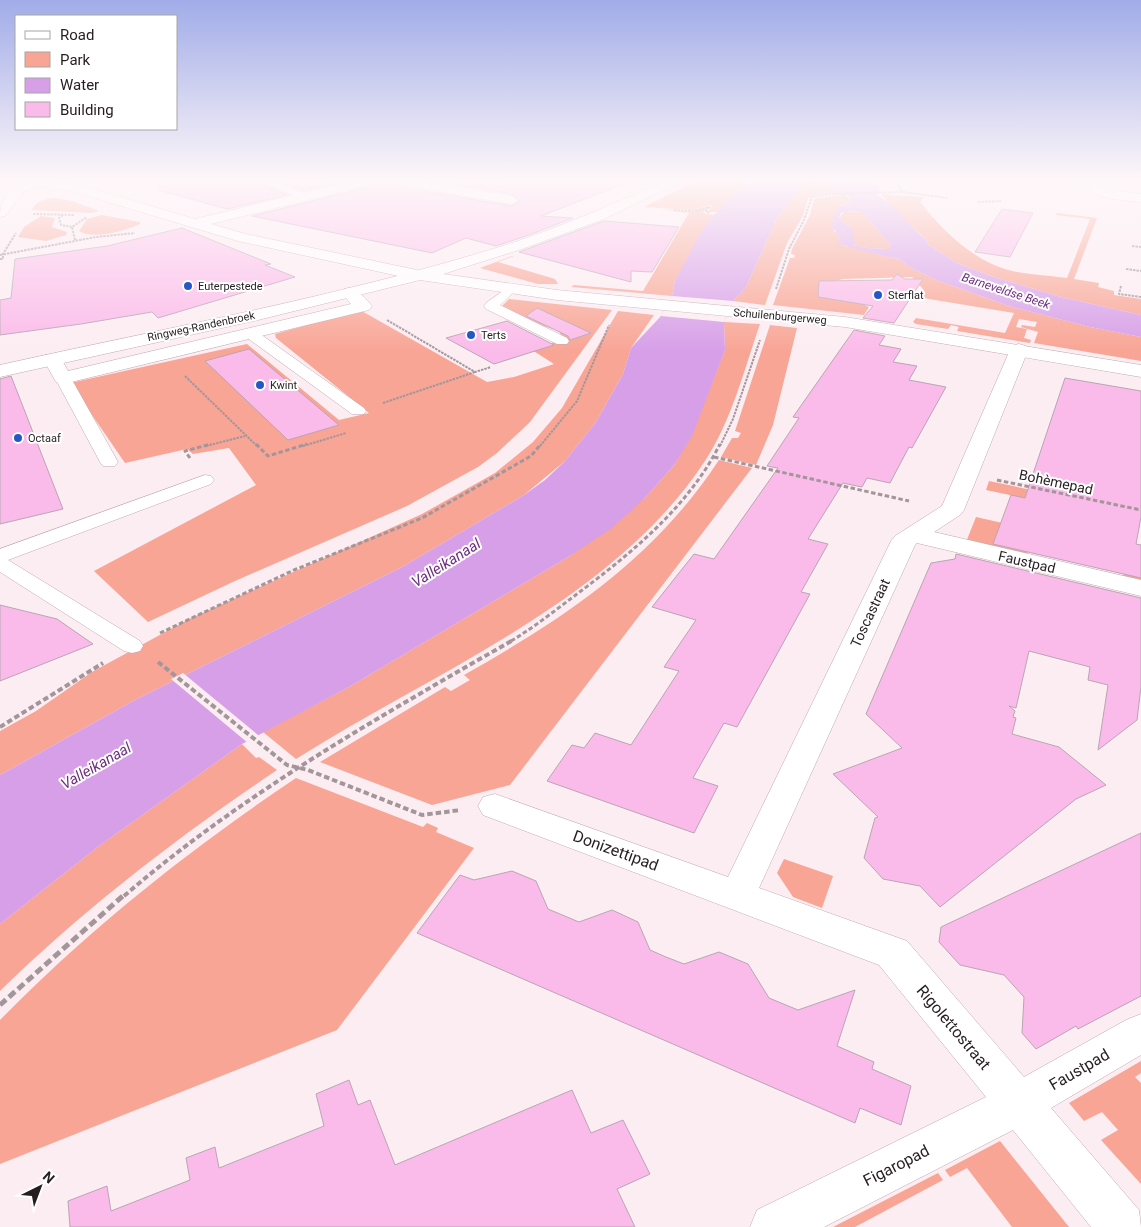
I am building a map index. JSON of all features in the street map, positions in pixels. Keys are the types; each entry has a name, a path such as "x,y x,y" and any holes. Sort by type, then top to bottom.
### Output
{"street":[{"name":"Schuilenburgerweg","path":"241,237 417,275 510,290 890,328 1141,371"},
{"name":"Ringweg-Randenbroek","path":"0,371 350,293 470,260 537,237"},
{"path":"350,293 363,306"},
{"name":"Ringweg-Randenbroek","path":"63,378 363,306"},
{"path":"952,510 1019,350"},
{"path":"52,359 63,378"},
{"name":"Toscastraat","path":"738,894 904,541 952,510"},
{"name":"Faustpad","path":"913,535 1141,588"},
{"name":"Donizettipad","path":"495,806 738,894"},
{"name":"Rigolettostraat","path":"738,894 893,953 1122,1227"},
{"name":"Faustpad","path":"1018,1104 1141,1033"},
{"name":"Figaropad","path":"774,1227 1018,1104"}],"lane":[{"path":"510,290 491,306 562,341"},
{"name":"Ringweg-Randenbroek","path":"252,334 358,411"},
{"path":"63,378 109,462"},
{"path":"0,556 205,480"},
{"path":"0,563 132,646"}],"path":[{"path":"0,265 2,254 98,237"},
{"path":"0,1005 39,968 143,879 240,806 348,735 528,631 571,601 620,562 664,521 697,482 714,457 739,404 789,249 795,237"},
{"path":"1132,246 1141,247"},
{"path":"1126,269 1141,271"},
{"path":"1122,286 1119,294 1141,297"},
{"path":"0,728 132,646 294,570 422,518 531,456 577,401 621,301"},
{"path":"363,306 475,372 491,367"},
{"name":"Ringweg-Randenbroek","path":"163,355 268,456"},
{"path":"205,480 185,450 246,436"},
{"path":"714,457 952,510"},
{"name":"Bohèmepad","path":"967,474 1141,510"},
{"path":"176,675 287,765 298,767 422,815 495,806"}],"green space":[{"path":"20,237 58,237 46,241"},
{"path":"675,237 701,237 675,280 672,296 571,287 574,285 643,291"},
{"path":"768,237 790,237 765,305 733,301 746,287"},
{"path":"798,237 840,237 845,246 898,259 913,269 939,281 1012,307 1090,327 1141,337 1141,361 1034,343 1038,332 1021,327 1022,325 1035,327 1037,322 1019,319 1016,327 1027,329 1024,338 1031,340 1030,343 957,331 959,327 951,325 948,329 916,324 913,322 916,318 1005,333 1014,313 917,297 923,289 912,277 843,279 819,285 869,307 864,315 773,305 790,258 794,258 795,255 791,254"},
{"path":"851,237 884,237 890,244 889,249 851,245"},
{"path":"924,237 953,237 969,251 1005,269 1020,273 1067,278 1083,237 1090,237 1074,279 1099,283 1098,287 1114,291 1114,295 1141,299 1141,315 1061,297 994,277 957,263 926,243 928,241"},
{"path":"514,256 498,262 555,279 558,284 538,284 480,268"},
{"path":"509,299 612,310 530,422 497,453 478,467 407,506 235,581 148,622 94,571 256,485 229,448 193,454 187,449 125,463 70,383 247,344 339,420 369,413 276,338 275,334 360,310 487,382 514,377 554,364 532,350 552,343 562,337 559,331 537,324 501,307"},
{"path":"618,311 654,315 631,348 623,374 596,422 565,461 524,495 404,566 133,701 0,775 0,731 36,711 92,672 189,619 422,514 495,473 533,442 562,408"},
{"path":"724,322 760,324 737,394 723,429 705,461 667,510 622,554 571,594 517,630 296,759 263,732 349,687 570,556 645,498 675,464 691,436 725,350"},
{"path":"770,325 797,328 773,425 756,465 721,457 732,438 738,438 741,433 735,431"},
{"path":"719,460 752,468 510,785 432,805 320,762 445,687 451,691 470,680 464,675 538,631 572,608 636,557 666,528 693,496"},
{"path":"989,481 1046,493 1043,502 986,490"},
{"path":"976,517 1034,530 1027,554 1121,575 1128,574 1141,577 1141,580 966,542"},
{"path":"242,744 256,758 259,757 277,770 133,874 65,931 0,991 0,924 99,846"},
{"path":"296,778 423,827 427,823 438,828 436,832 474,848 337,1030 0,1164 0,1020 34,986 105,922 179,862"},
{"path":"784,859 833,876 822,908 793,897 777,873"},
{"path":"1141,1061 1141,1073 1135,1077 1141,1083 1141,1184 1101,1140 1118,1130 1102,1112 1084,1121 1069,1103"},
{"path":"1000,1141 1069,1227 1012,1227 967,1168 950,1177 945,1170"},
{"path":"938,1173 943,1180 855,1227 833,1227"}],"water":[{"name":"Valleikanaal","path":"698,237 768,237 746,287 733,301 724,322 725,350 692,436 675,464 645,498 612,528 570,556 349,687 242,744 99,846 0,924 0,775 133,701 404,566 524,495 545,480 565,461 596,422 623,374 631,348 661,316 672,296 675,280"},
{"name":"Barneveldse Beek","path":"839,237 854,237 855,242 852,245 889,249 890,244 884,237 924,237 928,241 926,243 957,263 994,277 1061,297 1141,315 1141,337 1090,327 1012,307 939,281 913,269 898,259 851,248 837,242 840,239"}],"pier":[{"path":"672,296 733,301 724,322 661,316"},
{"path":"183,673 260,737 248,743 171,679"}],"building":[{"name":"Euterpestede","path":"143,237 205,237 271,264 265,265 295,277 158,318 152,312 0,335 0,300 11,298 15,259 107,246"},
{"path":"355,237 522,237 496,246 466,238 432,253"},
{"path":"559,237 673,237 652,272 631,271 631,282 519,252"},
{"path":"984,237 1020,237 1010,257 975,252"},
{"path":"897,274 905,279 923,279 894,323 863,318 873,306 818,297 819,281 892,280"},
{"path":"537,308 591,333 570,340 568,336 526,316"},
{"path":"507,321 554,345 494,364 446,338"},
{"path":"854,330 885,336 879,345 901,349 893,362 917,366 909,380 946,387 912,448 909,447 890,483 867,478 862,487 843,483 808,539 828,544 801,592 810,594 737,727 724,723 693,778 718,786 694,833 547,781 572,745 584,748 595,733 631,745 679,671 664,667 696,620 652,607 694,554 714,559 778,468 767,466 799,418 793,417"},
{"name":"Kwint","path":"249,349 339,425 288,440 205,361"},
{"name":"Octaaf","path":"11,376 63,509 0,524 0,379"},
{"path":"1065,378 1141,391 1141,517 1136,544 1141,545 1141,578 993,544 1011,495 1025,498"},
{"path":"956,554 1141,598 1141,687 1137,720 1098,750 1108,685 1088,680 1090,667 1029,651 1016,708 1009,706 1015,711 1013,717 1016,718 1012,734 1059,747 1106,785 1076,799 940,907 920,886 883,879 864,858 875,818 878,817 833,774 902,748 866,714 931,563 955,559"},
{"path":"0,605 57,619 93,644 0,681"},
{"path":"1141,833 1141,996 1078,1029 1076,1026 1036,1049 1022,1033 1024,997 1004,975 960,965 939,942 941,927"},
{"path":"512,871 536,881 548,909 579,922 612,910 638,922 650,950 666,957 684,964 719,952 748,964 769,998 798,1010 855,990 837,1046 874,1062 872,1069 911,1086 901,1125 860,1108 855,1123 417,933 460,875 474,880"},
{"path":"349,1080 358,1105 370,1100 395,1165 572,1090 591,1133 623,1120 650,1174 617,1189 635,1227 70,1227 68,1201 107,1186 111,1211 190,1180 186,1158 215,1147 219,1168 324,1126 316,1094"}],"place":[{"name":"Euterpestede","path":"188,286"},
{"name":"Sterflat","path":"878,295"},
{"name":"Terts","path":"471,335"},
{"name":"Kwint","path":"260,385"},
{"name":"Octaaf","path":"18,438"}]}
